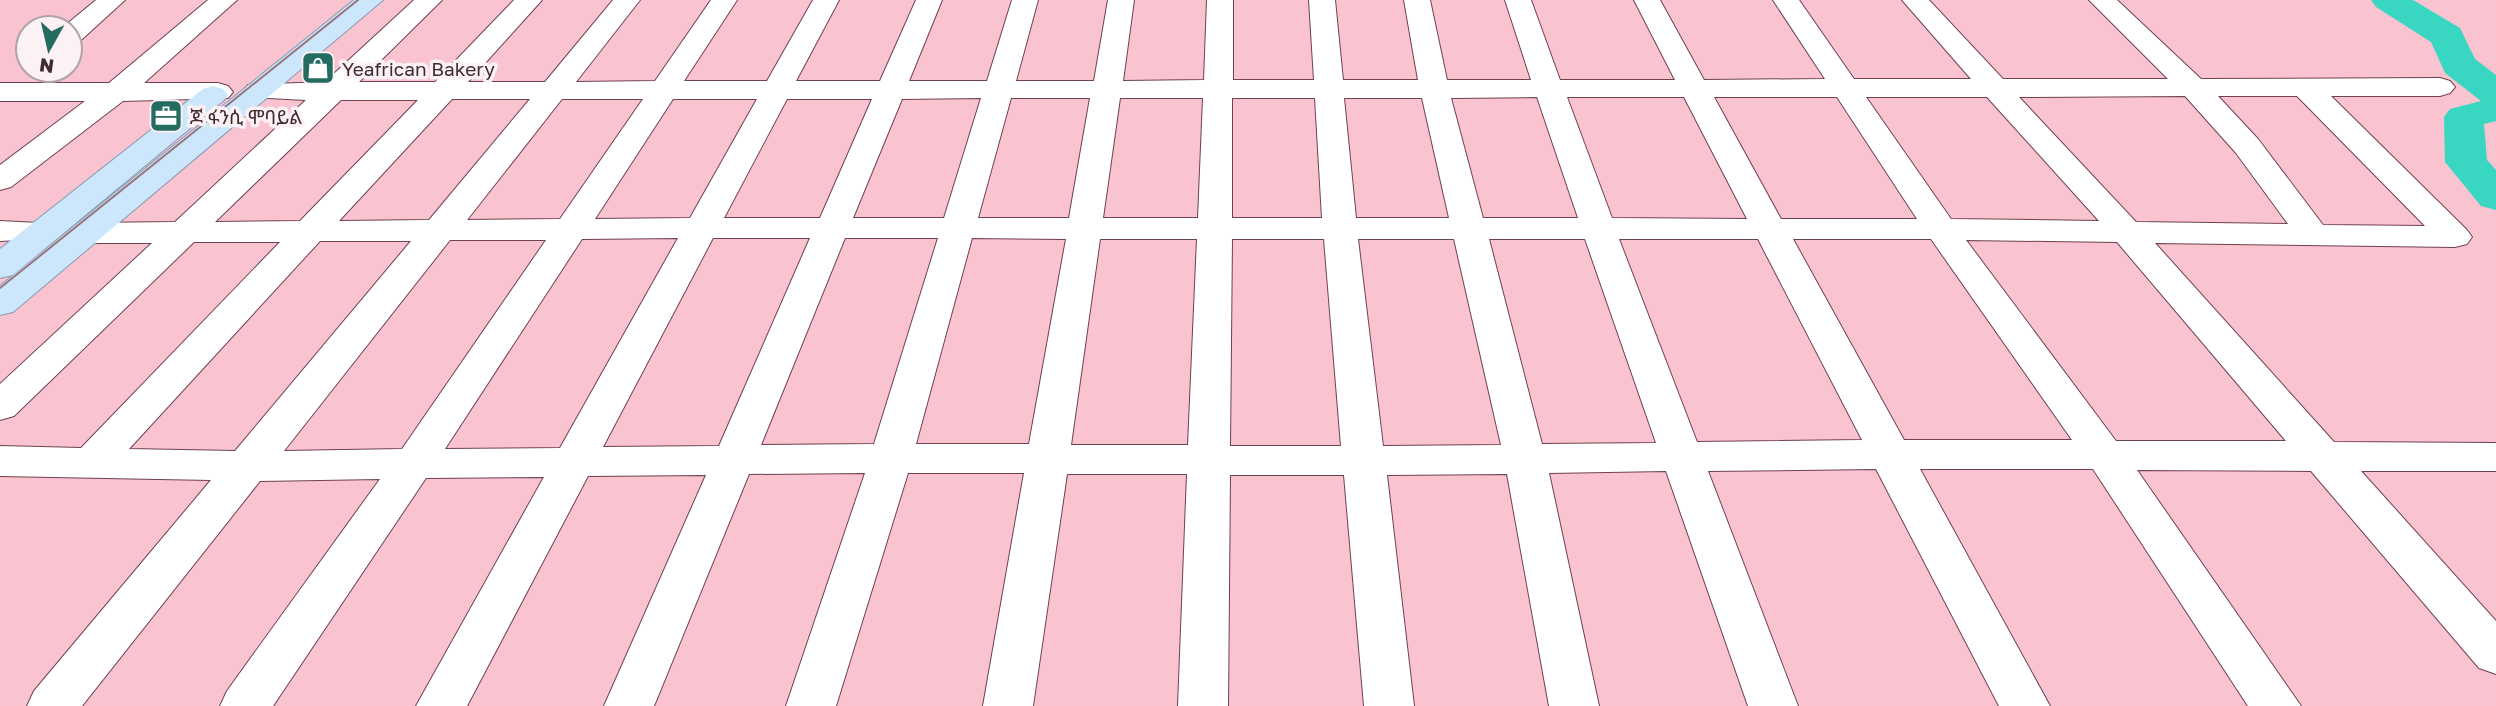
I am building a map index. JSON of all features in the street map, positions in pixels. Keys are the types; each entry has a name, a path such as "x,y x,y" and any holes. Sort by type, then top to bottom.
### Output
{"main road":[{"path":"0,267 337,0"},
{"path":"0,304 370,0"}],"street":[{"path":"84,24 113,0"},
{"path":"0,180 117,91 224,0"},
{"path":"0,407 429,0"},
{"path":"91,463 529,0"},
{"path":"52,706 627,0"},
{"path":"245,706 415,462 724,0"},
{"path":"441,706 826,0"},
{"path":"629,706 929,0"},
{"path":"811,706 891,458 996,90 1025,0"},
{"path":"1008,706 1121,0"},
{"path":"1203,706 1220,0"},
{"path":"1322,0 1340,230 1389,706"},
{"path":"1416,0 1435,91 1524,458 1574,706"},
{"path":"1518,0 1598,231 1773,706"},
{"path":"1647,0 2025,706"},
{"path":"1786,0 1941,229 2106,457 2276,706"},
{"path":"1915,0 2125,230 2496,654"},
{"path":"2102,0 2194,88 2246,146 2314,236"},
{"path":"258,91 443,93 891,89 1217,92 2440,87"},
{"path":"86,233 701,228 831,231 1941,229 2455,237 2307,89"},
{"path":"1,93 218,92"},
{"path":"0,231 46,231"},
{"path":"0,461 249,466 891,458 1365,461 1891,454 2496,457"}],"waterway":[{"path":"2388,0 2447,36 2458,65 2496,94"},
{"path":"2496,109 2464,117 2466,162 2496,197"}],"tram line":[{"path":"0,288 358,0"}],"place":[{"name":"Yeafrican Bakery","path":"318,68"},
{"name":"ጆ ፋንሲ ሞባይል","path":"166,116"}]}
